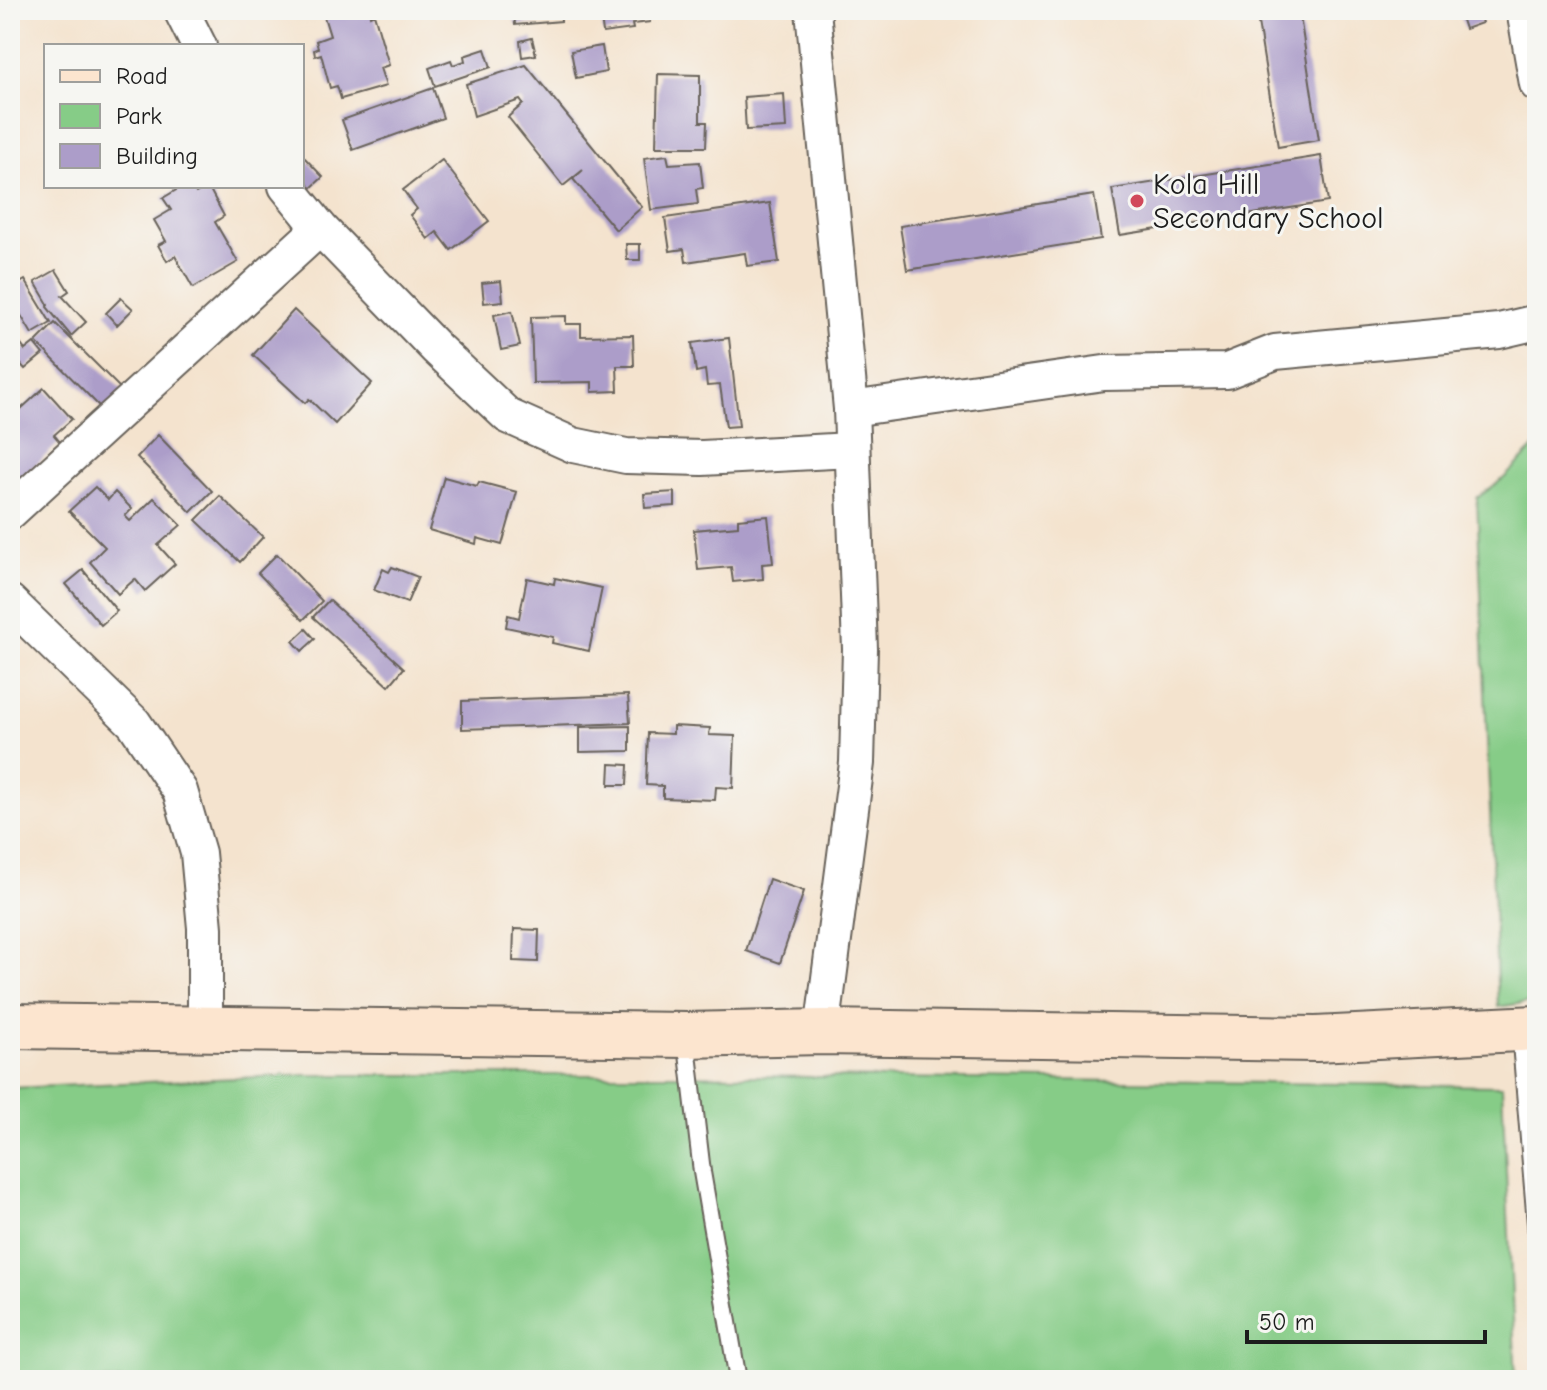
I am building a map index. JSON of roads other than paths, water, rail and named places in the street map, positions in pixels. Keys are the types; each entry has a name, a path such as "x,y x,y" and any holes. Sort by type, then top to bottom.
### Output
{"street":[{"path":"181,10 198,44"},
{"path":"813,10 851,409 858,566 858,736 822,1032"},
{"path":"1524,10 1537,84"},
{"path":"288,188 320,228 437,349 508,416 573,445 626,456 702,458 851,450"},
{"path":"10,512 320,228"},
{"path":"851,409 1104,373 1227,371 1275,352 1499,331 1537,322"},
{"path":"10,602 134,723 180,791 200,868 205,928 205,1029"},
{"path":"10,1026 1316,1039 1529,1029"}],"lane":[{"path":"1529,1029 1537,1236"},
{"path":"686,1035 702,1172 738,1380"}],"place":[{"name":"Kola Hill Secondary School","path":"1137,201"}]}
